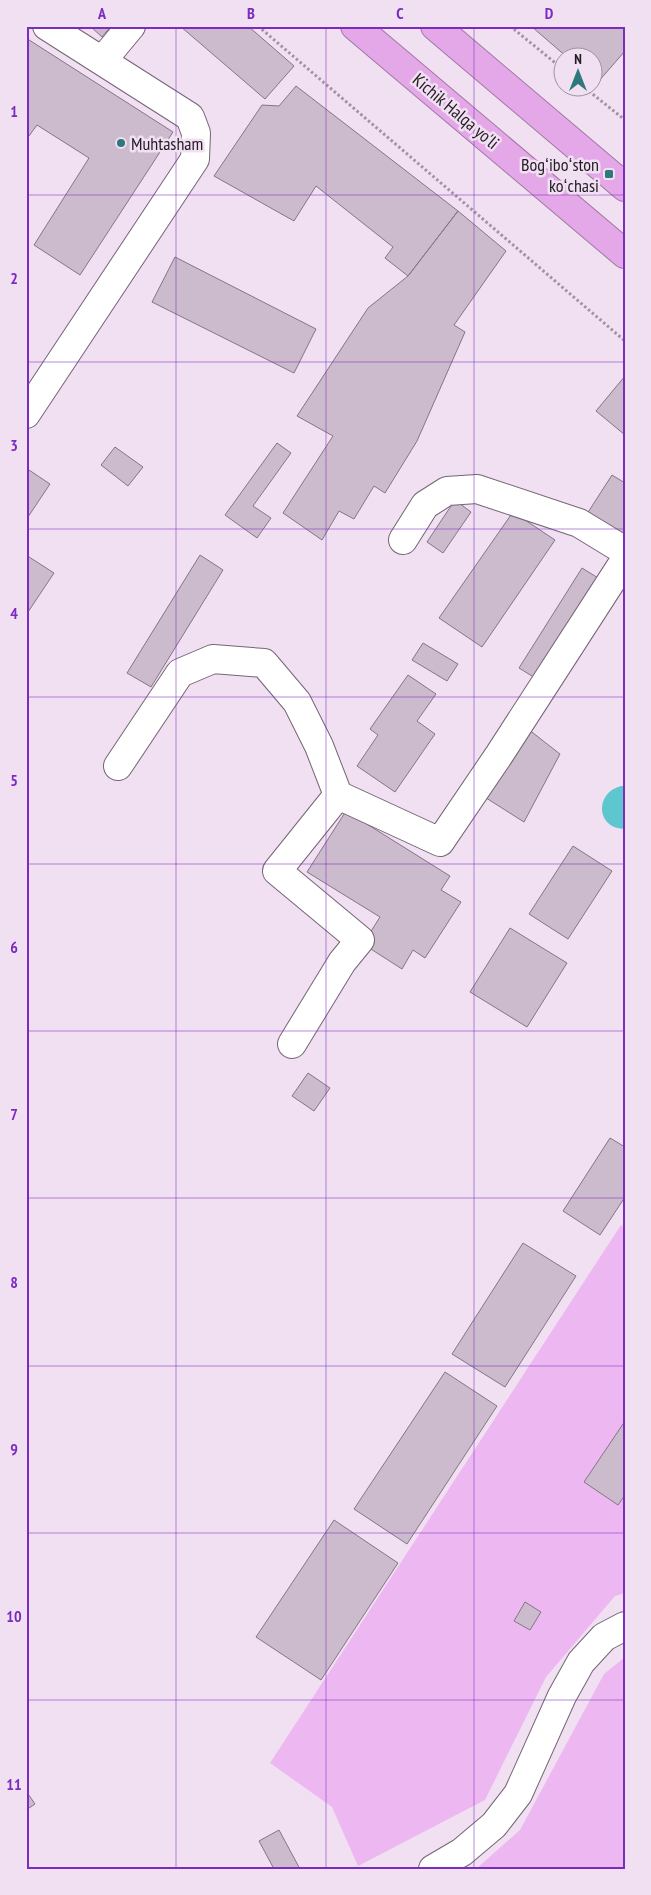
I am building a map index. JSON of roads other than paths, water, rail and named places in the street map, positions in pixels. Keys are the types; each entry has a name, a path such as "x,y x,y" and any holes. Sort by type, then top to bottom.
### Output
{"highway":[{"name":"Kichik Halqa yo'li","path":"355,26 625,254"},
{"path":"435,26 625,187"}],"street":[{"path":"26,414 195,159 196,133 190,117 47,26"},
{"path":"102,62 131,26"},
{"path":"403,540 426,505 448,491 477,489 579,523 625,551"},
{"path":"118,766 180,673 214,659 264,663 297,702 320,746 338,795 440,842 499,755 625,560"},
{"path":"292,1044 342,962 360,940 277,871 338,795"},
{"path":"433,1869 462,1852 494,1825 518,1794 562,1696 580,1662 604,1637 625,1626"}],"water":[{"path":"625,786 625,829 608,823 602,810 606,796 612,790"}],"place":[{"name":"Muhtasham","path":"121,143"},
{"name":"Bogʻiboʻston koʻchasi","path":"609,174"}]}
